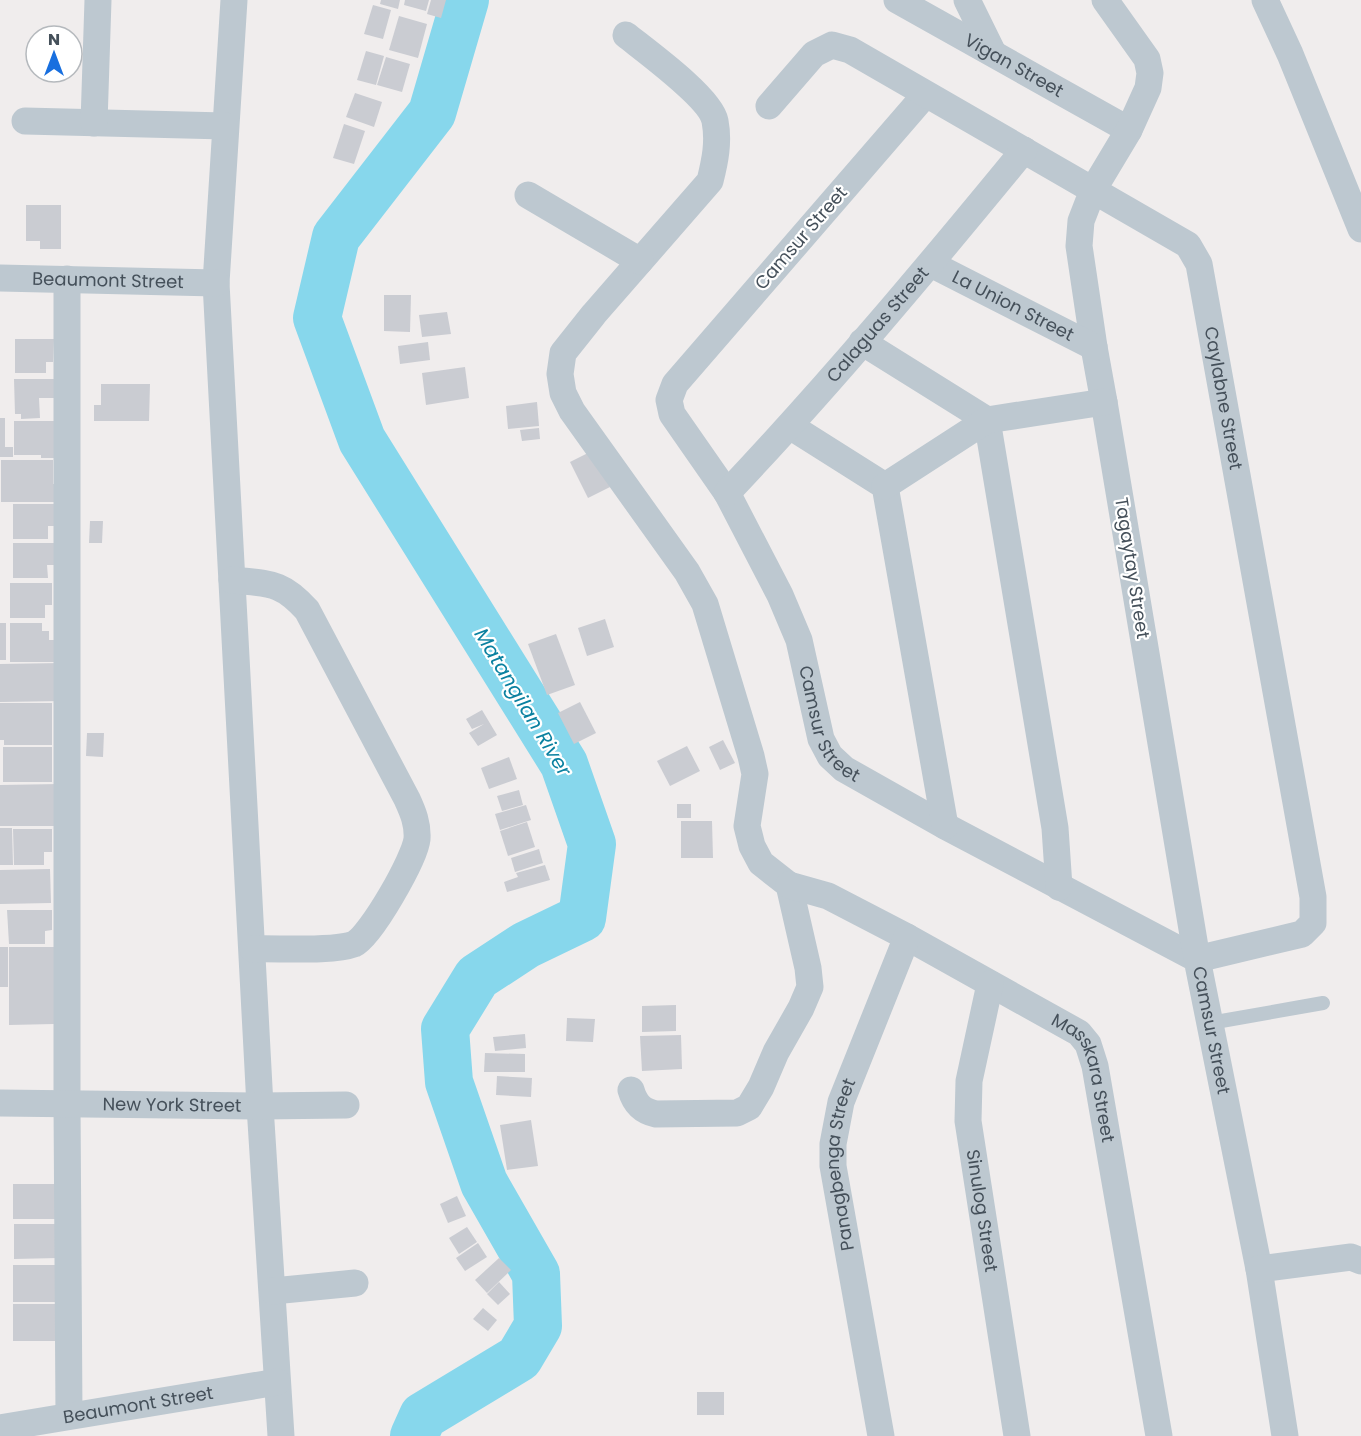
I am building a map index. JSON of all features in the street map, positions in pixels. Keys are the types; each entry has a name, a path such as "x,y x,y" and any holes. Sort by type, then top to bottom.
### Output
{"street":[{"path":"94,123 98,0"},
{"path":"234,0 216,282 260,1106 281,1436"},
{"name":"Vigan Street","path":"897,0 993,53 1126,136"},
{"path":"967,0 993,53"},
{"name":"Tagaytay Street","path":"1105,0 1147,59 1150,73 1148,88 1126,136 1096,185 1081,220 1079,246 1197,959"},
{"path":"1265,0 1290,54 1361,229"},
{"path":"626,35 702,98 715,119 717,154 710,181 594,314 563,354 560,374 563,393 572,411 687,572 705,604 751,756 754,774 747,826 752,846 761,863 789,885 808,968 810,987 749,1107 737,1113 656,1114 646,1112 635,1102 631,1090"},
{"name":"Caylabne Street","path":"769,106 814,54 832,45 850,50 1024,150 1096,185 1188,245 1199,264 1313,897 1312,923 1302,934 1197,959"},
{"name":"Camsur Street","path":"925,95 675,384 669,400 672,414 727,493 780,595 799,640 821,739 830,756 844,769 945,826 1197,959 1259,1269 1285,1436"},
{"path":"25,121 225,126"},
{"name":"Calaguas Street","path":"727,493 790,426 931,264 1024,150"},
{"path":"528,195 640,261"},
{"name":"La Union Street","path":"931,264 1094,347"},
{"name":"Beaumont Street","path":"0,278 216,282"},
{"path":"67,279 69,1415"},
{"path":"862,342 987,420 1055,828 1059,887"},
{"path":"885,486 987,420 1104,402"},
{"path":"790,426 885,486 945,826"},
{"path":"232,580 275,584 293,594 307,610 416,818 417,839 412,858 372,927 355,943 336,948 253,949"},
{"name":"Masskara Street","path":"789,885 828,896 907,937 1079,1034 1088,1044 1095,1066 1159,1436"},
{"name":"Panagbenga Street","path":"881,1436 833,1166 833,1143 841,1102 907,937"},
{"name":"Sinulog Street","path":"990,984 969,1081 968,1121 1017,1436"},
{"name":"New York Street","path":"0,1103 346,1105"},
{"path":"1259,1269 1351,1257 1361,1261"},
{"path":"273,1291 355,1283"},
{"name":"Beaumont Street","path":"0,1428 277,1382"}],"lane":[{"path":"1210,1023 1323,1003"}],"building":[{"path":"381,0 400,0 398,9 380,4"},
{"path":"405,0 429,0 426,11 404,5"},
{"path":"431,0 446,0 441,18 427,14"},
{"path":"373,5 391,10 383,39 364,34"},
{"path":"399,16 427,24 418,58 389,50"},
{"path":"366,51 384,56 376,85 357,80"},
{"path":"386,57 410,64 402,92 377,85"},
{"path":"355,93 382,102 374,127 346,117"},
{"path":"344,124 365,131 354,164 333,158"},
{"path":"26,205 61,205 61,249 40,249 40,241 26,241"},
{"path":"384,295 411,295 410,332 384,331"},
{"path":"447,312 451,334 422,337 419,315"},
{"path":"15,339 54,339 53,362 46,362 46,373 15,373"},
{"path":"428,342 430,360 400,364 398,346"},
{"path":"465,367 469,398 426,405 422,373"},
{"path":"14,379 56,379 56,398 39,398 40,418 21,419 21,414 15,414"},
{"path":"101,384 150,384 149,421 94,421 94,405 101,405"},
{"path":"537,402 539,426 508,429 506,406"},
{"path":"0,418 5,418 5,447 13,447 13,457 0,457"},
{"path":"14,421 55,421 60,458 14,455"},
{"path":"539,428 540,439 522,441 520,430"},
{"path":"592,451 610,487 588,498 570,462"},
{"path":"1,460 53,460 53,484 60,484 60,502 1,502"},
{"path":"13,504 54,504 54,526 48,526 48,539 13,539"},
{"path":"90,521 103,521 102,543 89,543"},
{"path":"13,543 54,543 54,565 47,565 48,578 13,578"},
{"path":"10,583 52,583 52,605 45,605 45,618 10,618"},
{"path":"605,619 614,647 587,656 578,628"},
{"path":"0,623 6,623 6,660 0,660"},
{"path":"10,623 42,623 42,631 49,631 49,640 59,640 59,662 10,662"},
{"path":"556,634 575,685 547,695 528,644"},
{"path":"62,663 62,701 0,702 0,664"},
{"path":"580,702 596,733 574,744 558,713"},
{"path":"0,703 52,703 52,745 4,745 4,740 0,740"},
{"path":"482,710 497,735 478,746 469,733 484,724 472,729 466,719"},
{"path":"87,733 104,733 103,757 86,756"},
{"path":"723,740 735,763 720,770 709,747"},
{"path":"687,746 700,771 670,786 657,761"},
{"path":"3,747 52,747 52,782 3,782"},
{"path":"509,757 517,779 489,789 481,768"},
{"path":"60,784 60,826 0,826 0,785"},
{"path":"519,790 523,805 502,811 497,796"},
{"path":"677,804 691,804 691,818 677,818"},
{"path":"526,805 531,820 500,830 495,814"},
{"path":"681,821 712,821 713,858 681,858"},
{"path":"527,822 535,847 508,856 500,831"},
{"path":"0,828 12,828 13,865 0,865"},
{"path":"13,829 52,829 52,852 44,852 44,865 14,865"},
{"path":"539,849 543,863 515,872 511,858"},
{"path":"545,865 550,880 507,892 504,882 518,877 516,873"},
{"path":"50,869 51,903 0,904 0,870"},
{"path":"7,910 52,910 52,930 45,931 45,944 9,944"},
{"path":"0,947 8,947 8,987 0,987"},
{"path":"9,947 56,947 54,1024 9,1025"},
{"path":"676,1005 676,1031 642,1032 642,1006"},
{"path":"567,1018 595,1019 593,1042 566,1041"},
{"path":"525,1034 526,1048 495,1051 493,1037"},
{"path":"681,1035 682,1069 642,1071 640,1036"},
{"path":"485,1053 525,1054 525,1072 484,1072"},
{"path":"497,1076 532,1078 531,1097 496,1095"},
{"path":"531,1120 538,1166 507,1170 500,1125"},
{"path":"13,1184 57,1184 57,1219 13,1219"},
{"path":"457,1196 466,1216 448,1223 440,1204"},
{"path":"14,1224 57,1224 58,1258 14,1259"},
{"path":"467,1227 477,1242 459,1254 449,1238"},
{"path":"478,1243 487,1257 465,1271 456,1258"},
{"path":"499,1258 511,1270 487,1293 475,1280"},
{"path":"13,1265 59,1265 59,1302 13,1302"},
{"path":"499,1282 510,1294 498,1305 487,1294"},
{"path":"13,1304 59,1304 59,1341 13,1341"},
{"path":"483,1308 497,1320 488,1331 473,1319"},
{"path":"697,1392 724,1392 724,1415 697,1415"}],"waterway":[{"name":"Matangilan River","path":"414,1436 423,1416 519,1358 538,1326 536,1274 484,1183 449,1082 445,1029 477,977 526,945 582,918 592,844 564,764 362,440 317,318 336,237 432,113 465,0"}]}
